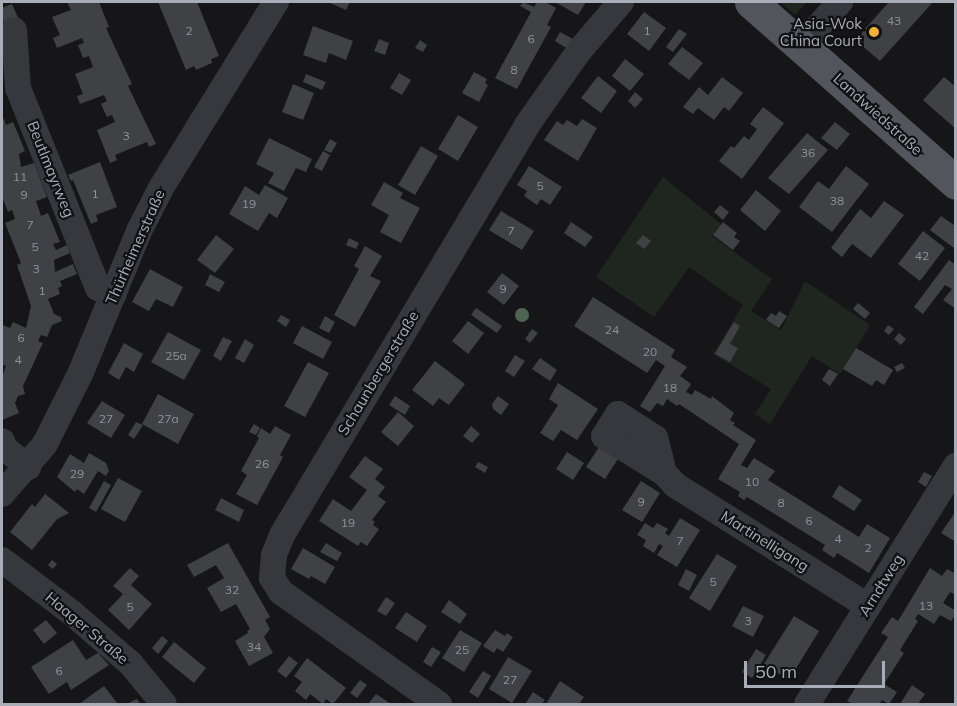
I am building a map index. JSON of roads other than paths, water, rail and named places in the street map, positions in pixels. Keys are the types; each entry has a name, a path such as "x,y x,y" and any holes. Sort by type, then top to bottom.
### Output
{"main road":[{"name":"Landwiedstraße","path":"751,2 956,183"}],"street":[{"name":"Thürheimerstraße","path":"2,494 28,467 54,427 114,294 139,231 161,188 276,2"},
{"name":"Schaunbergerstraße","path":"439,705 281,592 272,578 274,555 288,525 527,124 579,51 621,2"},
{"path":"801,46 840,2"},
{"name":"Beutlmayrweg","path":"14,30 18,88 98,288 114,294"},
{"path":"2,441 4,448 28,467"},
{"name":"Arndtweg","path":"807,705 956,466"},
{"name":"Martinelligang","path":"664,473 675,485 868,606"},
{"name":"Haager Straße","path":"2,560 69,611 130,663 164,705"}],"place":[{"name":"Asia-Wok China Court","path":"874,32"}]}
